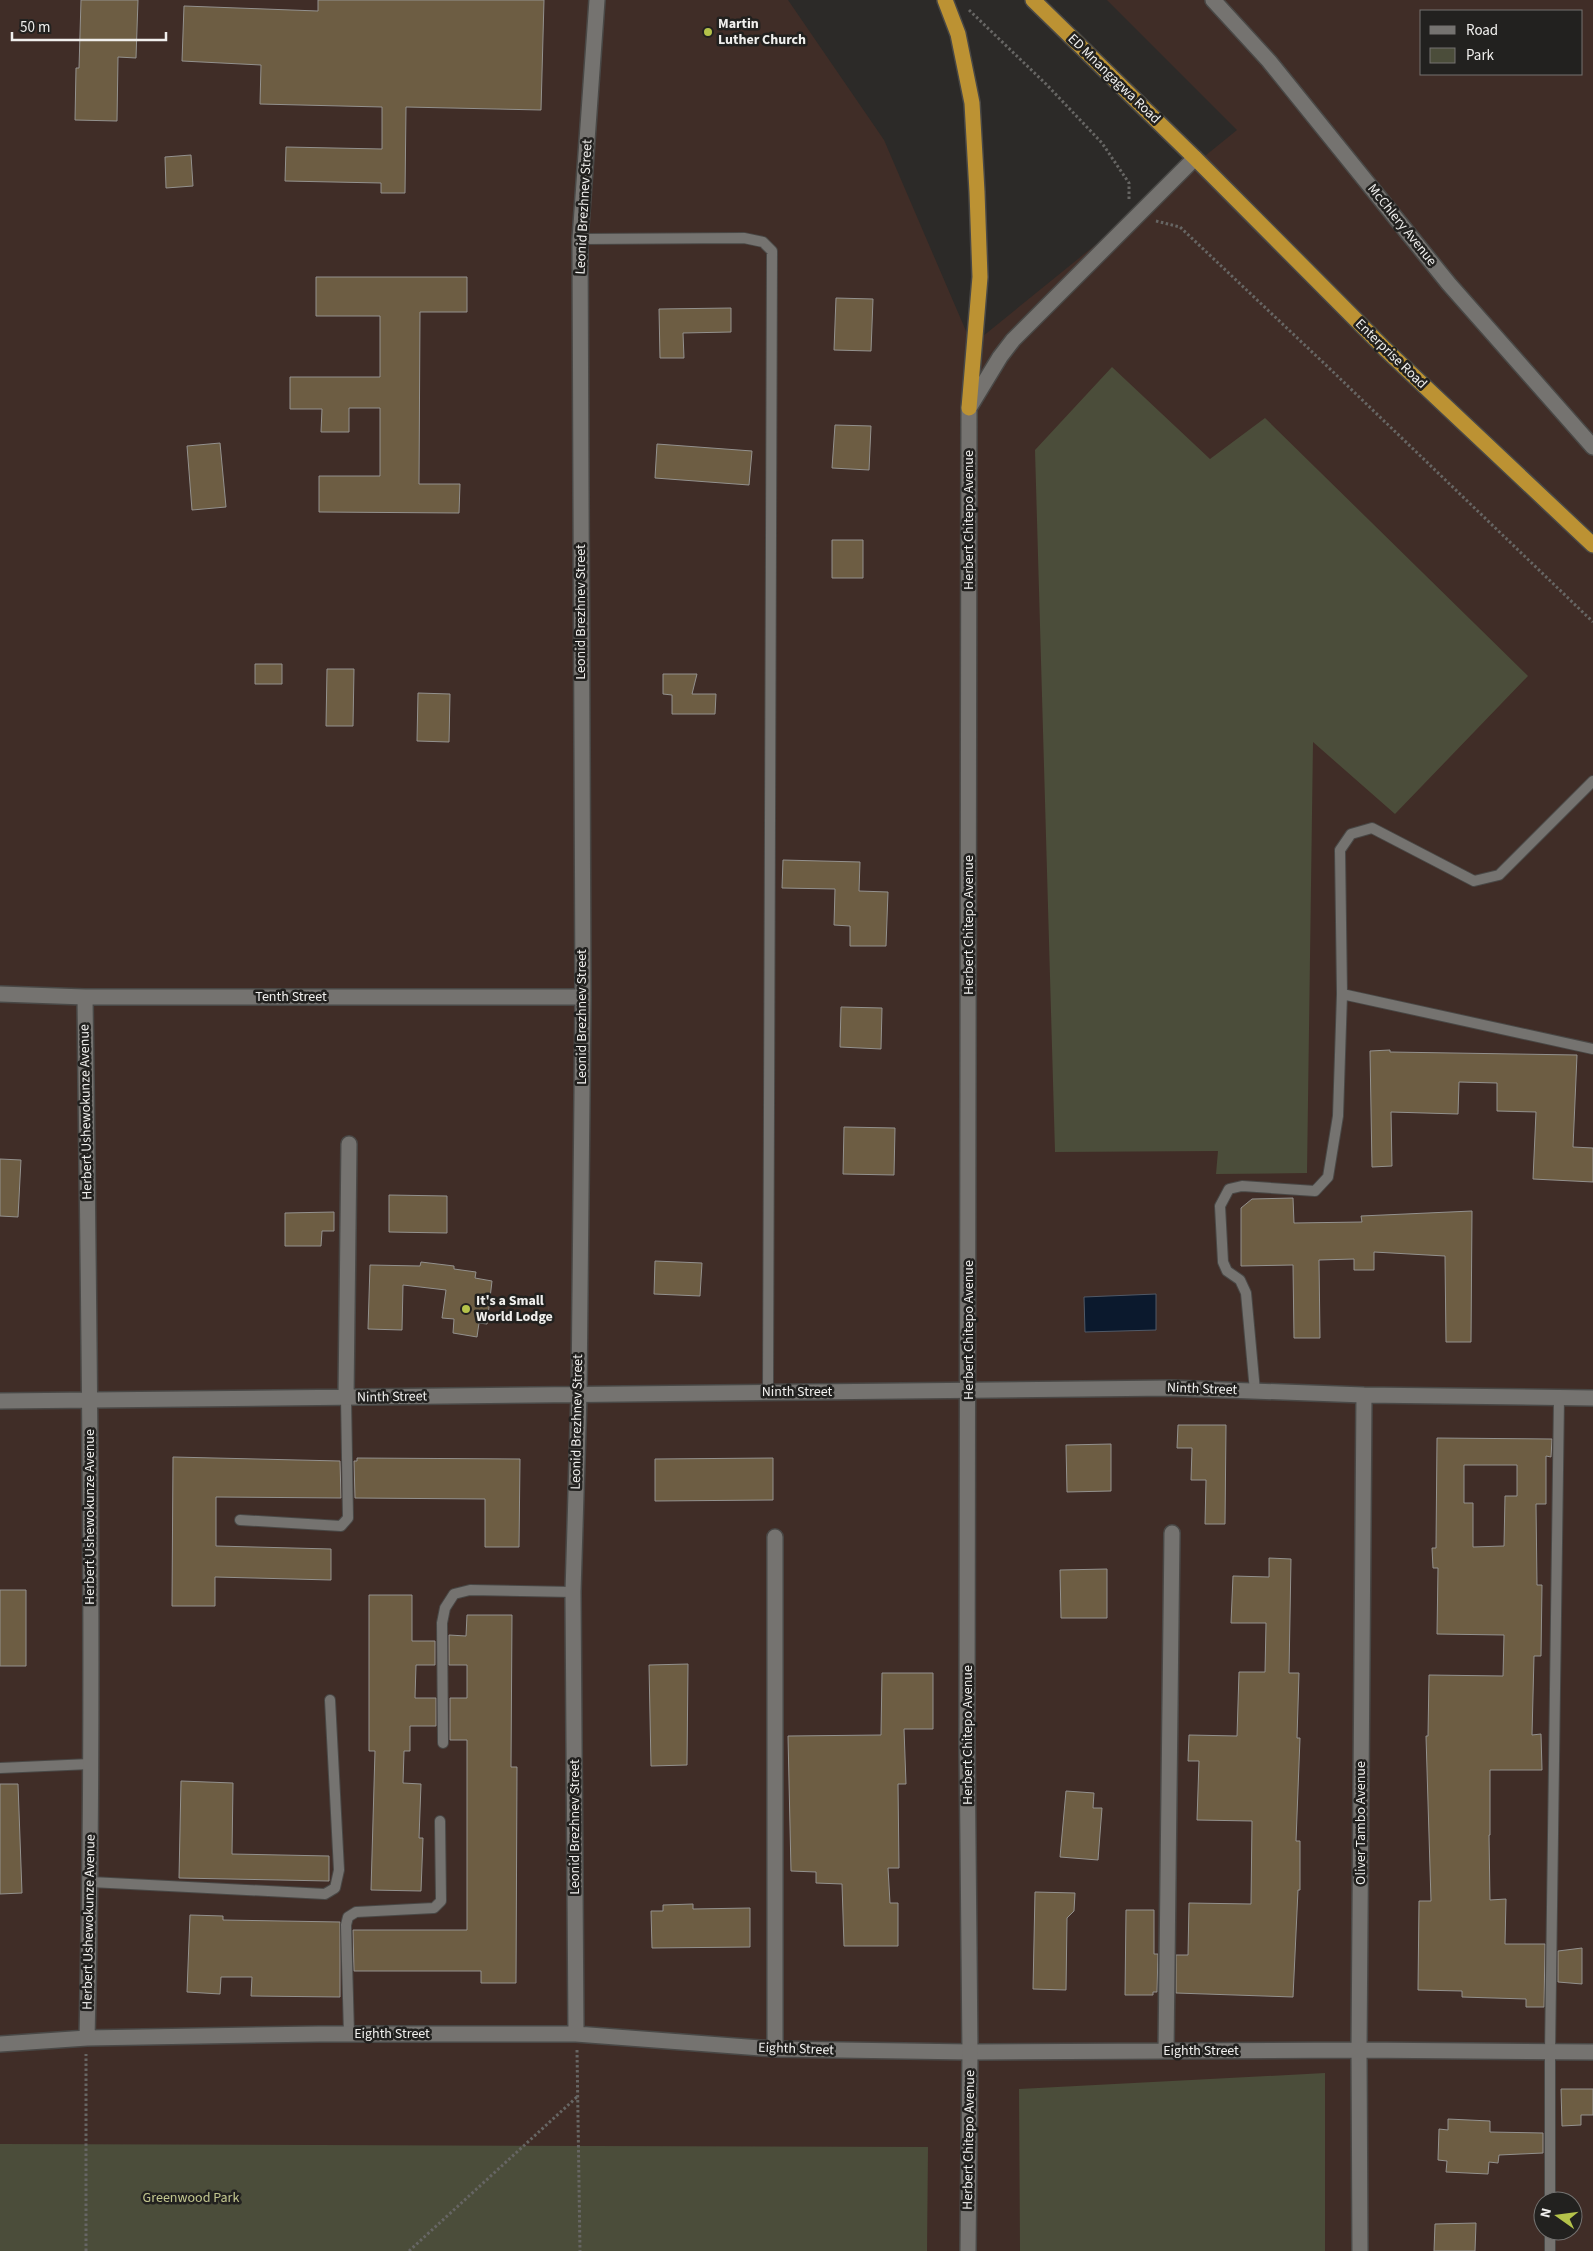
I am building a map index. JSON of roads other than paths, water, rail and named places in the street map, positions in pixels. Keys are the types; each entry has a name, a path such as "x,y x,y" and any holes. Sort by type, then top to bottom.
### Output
{"highway":[{"path":"945,0 958,34 972,103 980,277 969,408"},
{"name":"ED Mnangagwa Road","path":"1033,0 1195,158"},
{"name":"Enterprise Road","path":"1195,158 1385,349 1593,546"}],"street":[{"name":"Leonid Brezhnev Street","path":"576,2034 573,1592 578,1394 582,997 580,239 597,0"},
{"name":"McChlery Avenue","path":"1213,0 1269,61 1449,284 1593,447"},
{"path":"969,408 1013,340 1195,158"},
{"name":"Herbert Chitepo Avenue","path":"968,2251 970,2052 967,1750 969,408"},
{"name":"Tenth Street","path":"0,994 85,997 582,997"},
{"name":"Herbert Ushewokunze Avenue","path":"85,997 91,1882 87,2038"},
{"path":"346,1397 349,1144"},
{"name":"Ninth Street","path":"0,1401 1170,1388 1364,1396 1593,1398"},
{"name":"Oliver Tambo Avenue","path":"1360,2251 1359,2050 1364,1396"},
{"path":"1166,2051 1172,1533"},
{"path":"775,1537 775,2049"},
{"name":"Eighth Street","path":"0,2044 87,2038 349,2034 576,2034 775,2049 970,2052 1359,2050 1593,2052"}],"lane":[{"path":"580,239 744,238 763,242 772,251 768,1392"},
{"path":"1255,1391 1246,1293 1240,1280 1228,1270 1223,1262 1220,1206 1229,1189 1242,1186 1315,1191 1328,1177 1338,1116 1342,994 1340,850 1351,834 1372,828 1474,881 1498,875 1593,781"},
{"path":"1342,994 1593,1049"},
{"path":"240,1520 341,1526 348,1518 346,1397"},
{"path":"1550,2191 1550,2053 1559,1398"},
{"path":"443,1743 442,1624 445,1608 454,1594 470,1590 573,1592"},
{"path":"91,1882 325,1894 336,1888 339,1870 330,1700"},
{"path":"0,1768 90,1764"},
{"path":"349,2034 346,1925 348,1917 356,1912 434,1908 441,1901 440,1821"}],"water":[{"path":"1156,1294 1156,1330 1085,1332 1084,1297"}],"place":[{"name":"Martin Luther Church","path":"708,32"},
{"name":"It's a Small World Lodge","path":"466,1309"}],"park label":[{"name":"Greenwood Park","path":"191,2198"}]}
